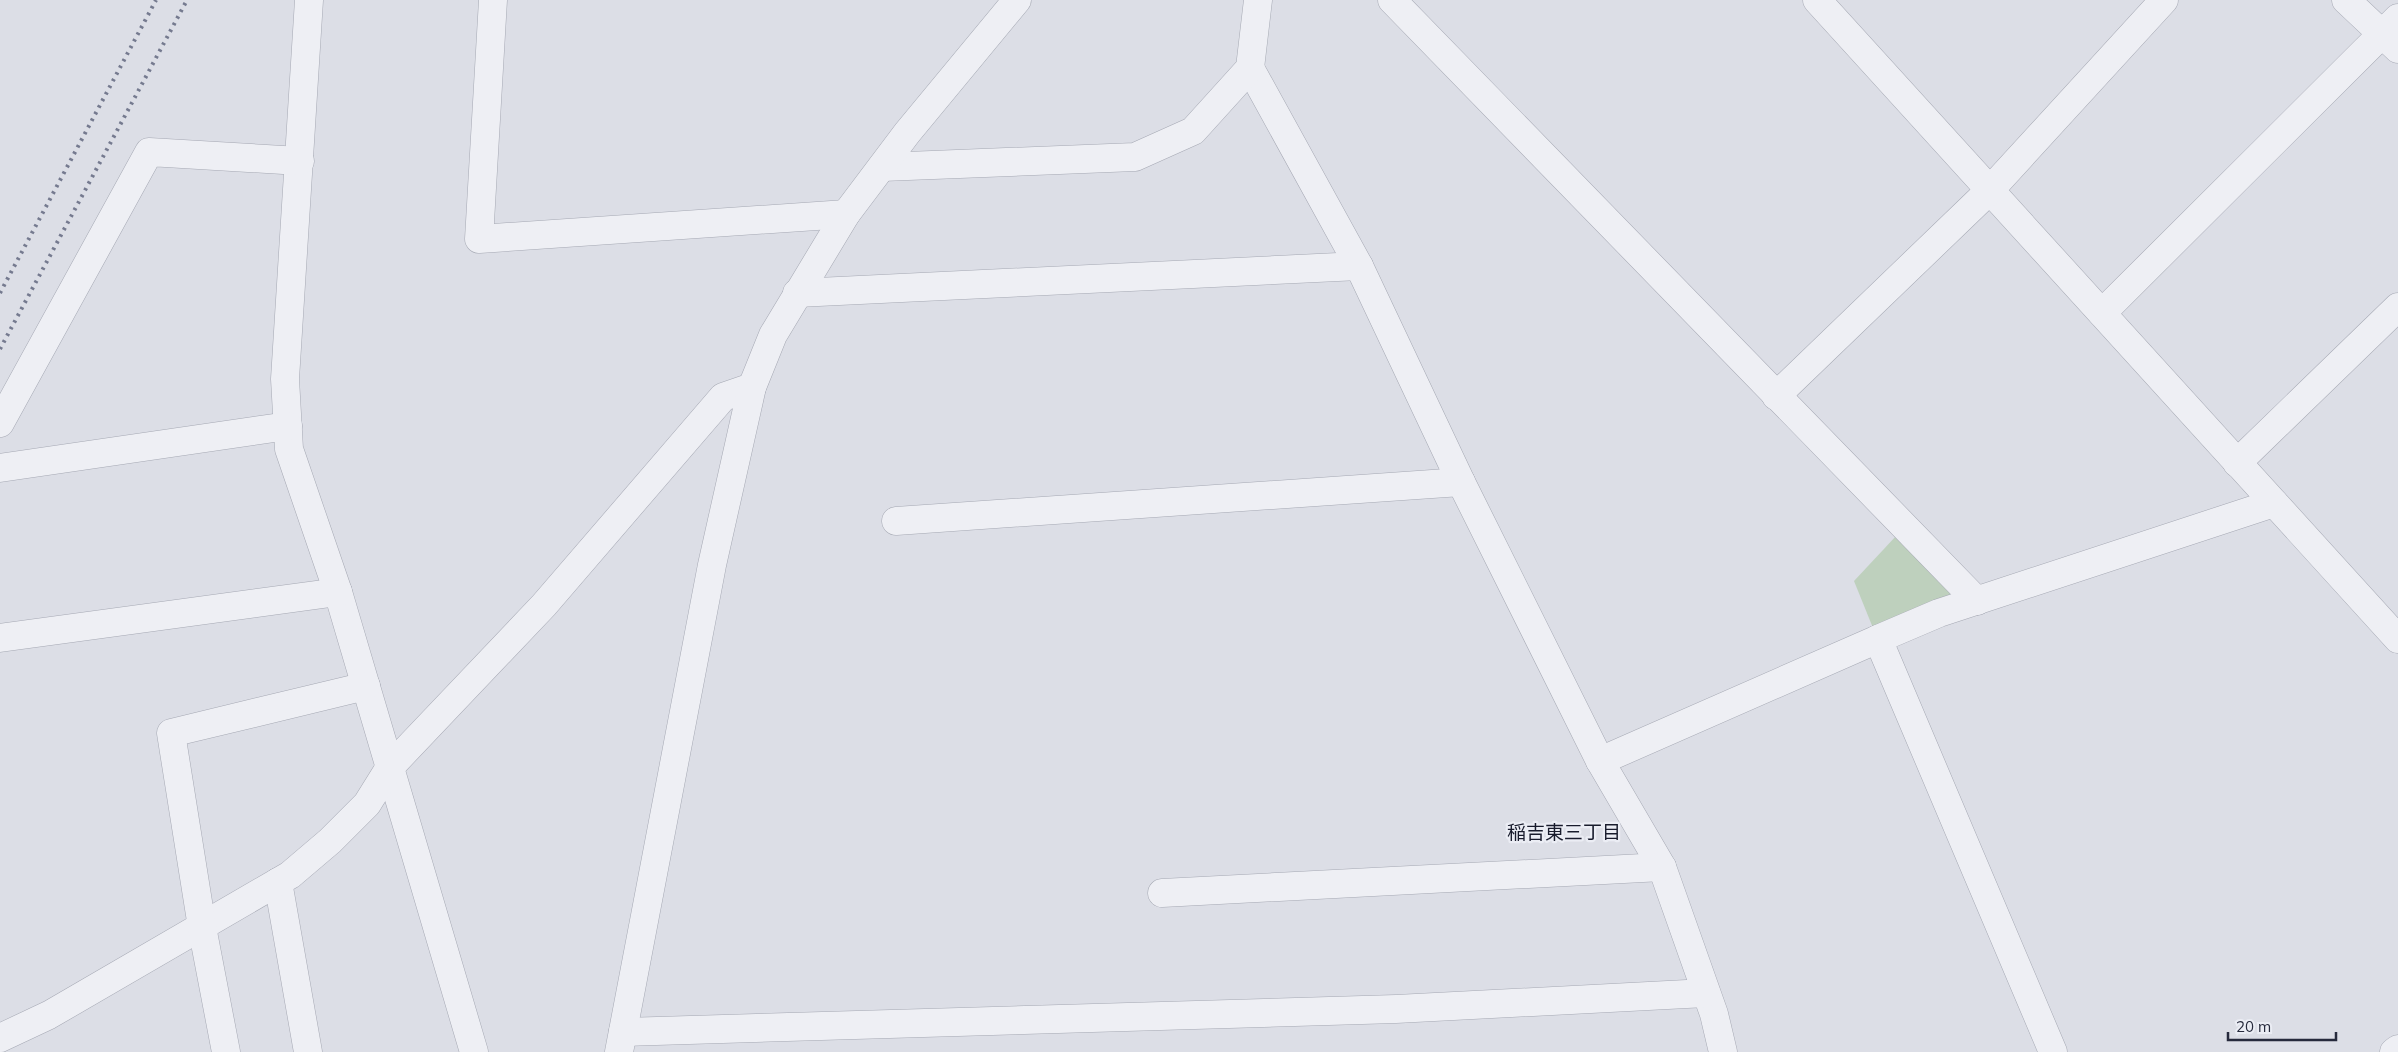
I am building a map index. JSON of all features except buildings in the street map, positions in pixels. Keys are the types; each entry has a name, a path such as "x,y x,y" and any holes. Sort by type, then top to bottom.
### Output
{"street":[{"path":"309,0 285,379 289,449 338,592 474,1052"},
{"path":"493,0 478,238 846,214"},
{"path":"1017,0 846,214 773,336 752,387 712,565 621,1042 1386,1009 1706,993"},
{"path":"882,167 1134,157 1193,131 1250,68 1258,0"},
{"path":"1392,0 1977,601"},
{"path":"1817,0 2274,502 2392,621"},
{"path":"1776,396 1990,190 2164,0"},
{"path":"2102,313 2393,34 2346,0"},
{"path":"1250,68 1359,266 1461,482 1600,760 1662,867 1706,993 1723,1052"},
{"path":"0,423 149,152 300,161"},
{"path":"797,293 1359,266"},
{"path":"2237,462 2398,307"},
{"path":"0,1038 49,1015 290,876 330,841 367,804 390,767 544,604 723,398 752,387"},
{"path":"0,468 288,426"},
{"path":"896,521 1461,482"},
{"path":"1600,760 1939,613 2274,502"},
{"path":"0,638 338,592"},
{"path":"1878,639 2053,1052"},
{"path":"226,1052 202,927 171,733 366,686"},
{"path":"1162,893 1662,867"},
{"path":"278,882 308,1052"},
{"path":"2394,1052 2398,1049"}],"green space":[{"path":"1897,535 1964,598 1873,628 1854,581"}],"railway":[{"path":"0,293 156,0"},
{"path":"0,349 187,0"}],"district":[{"name":"稲吉東三丁目","path":"1564,832"}]}
